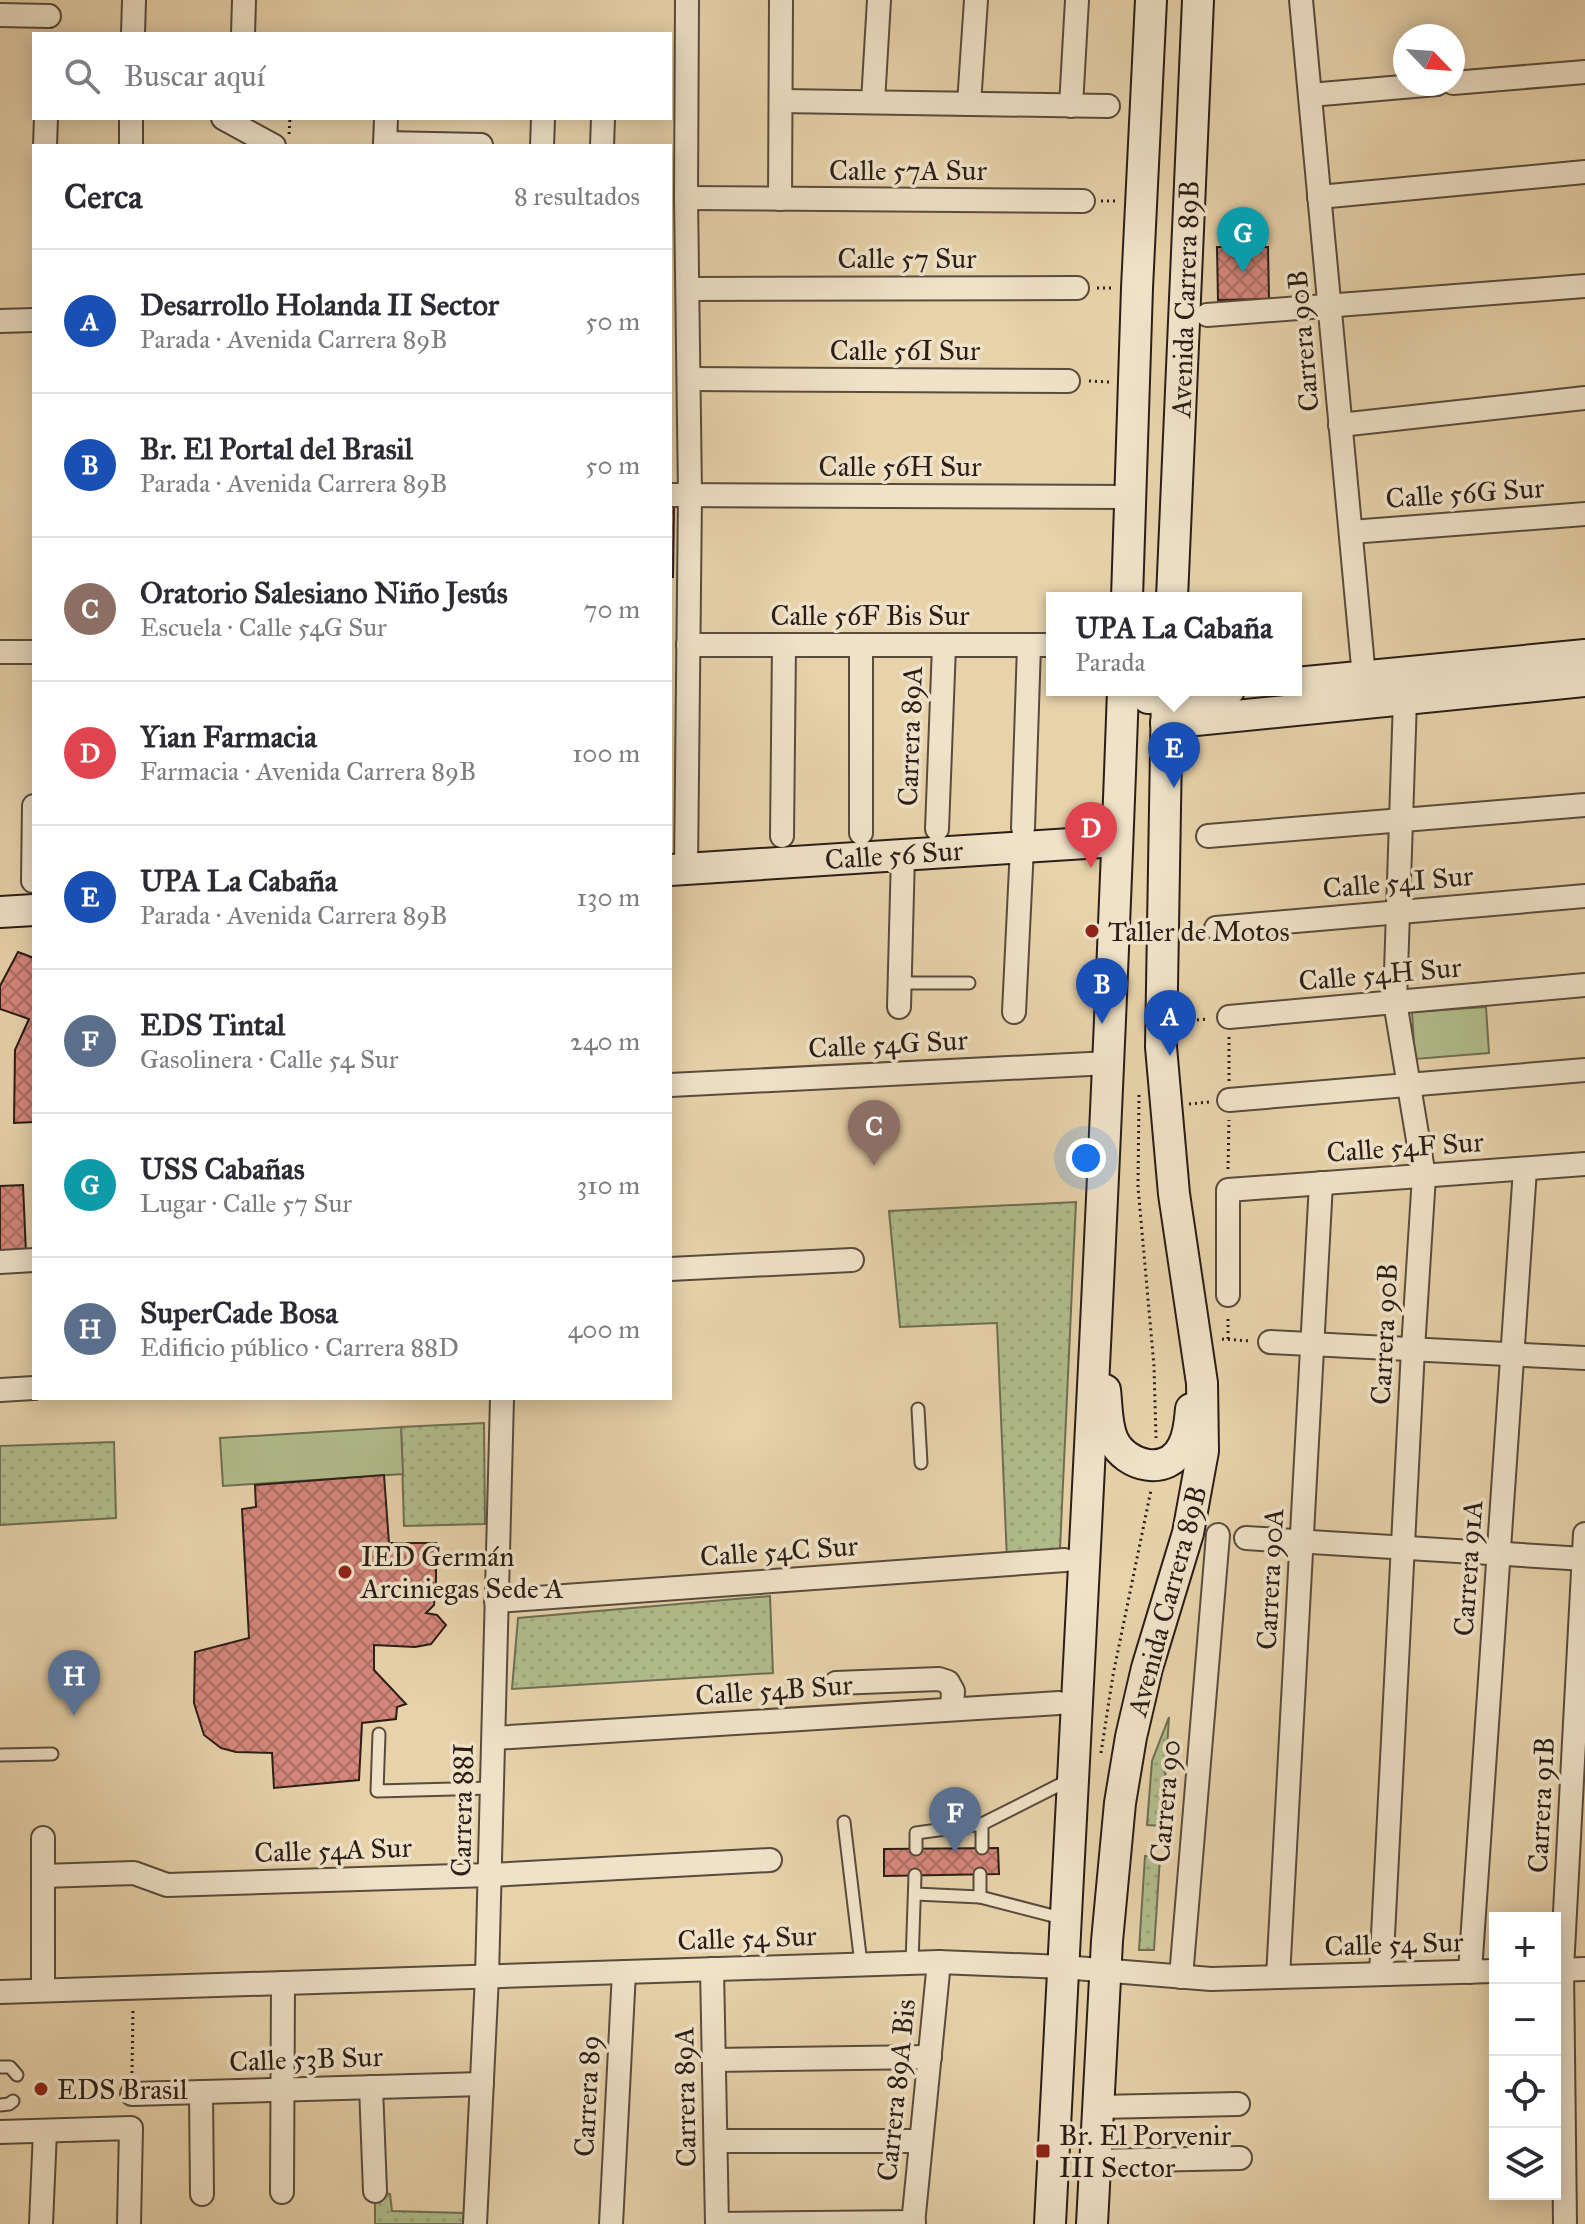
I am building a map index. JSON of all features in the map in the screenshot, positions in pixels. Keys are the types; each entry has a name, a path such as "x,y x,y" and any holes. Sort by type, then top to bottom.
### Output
{"main road":[{"name":"Avenida Carrera 89B","path":"1127,592 1137,288 1151,0"},
{"name":"Avenida Carrera 89B","path":"1172,592 1198,0"},
{"path":"1302,682 1585,655"},
{"path":"1128,696 1167,703 1405,699 1585,681"},
{"path":"1050,2224 1109,1063 1123,696"},
{"path":"1167,703 1200,696"},
{"name":"Avenida Carrera 89B","path":"1092,2224 1106,1971 1120,1803 1147,1668 1188,1533 1200,1476 1204,1415 1172,1180 1161,1047 1167,703"},
{"name":"Calle 56 Sur","path":"678,869 903,855 1022,838 1117,841"},
{"path":"0,912 32,910"},
{"path":"1097,1297 1109,1427 1120,1450 1135,1461 1154,1466 1172,1460 1184,1446 1187,1435 1191,1402 1190,1302"}],"street":[{"path":"133,32 134,0"},
{"path":"243,32 244,0"},
{"path":"678,869 679,679 688,645 679,591 680,495 689,379 680,316 688,289 687,0"},
{"path":"780,199 781,0"},
{"path":"873,102 879,0"},
{"path":"969,104 976,0"},
{"path":"1071,106 1077,0"},
{"name":"Carrera 90B","path":"1301,0 1364,677"},
{"path":"0,15 49,17"},
{"path":"1465,82 1585,72"},
{"path":"1310,95 1393,88"},
{"path":"781,101 1108,106"},
{"path":"45,144 46,120"},
{"path":"131,120 131,144"},
{"path":"385,144 386,120"},
{"path":"542,144 543,120"},
{"path":"602,144 603,120"},
{"path":"236,128 270,144"},
{"path":"1319,197 1585,172"},
{"name":"Calle 57A Sur","path":"686,198 1083,201"},
{"path":"1207,315 1585,286"},
{"name":"Calle 57 Sur","path":"688,289 1077,288"},
{"path":"0,321 32,320"},
{"name":"Calle 56I Sur","path":"689,379 1068,381"},
{"path":"1340,425 1585,398"},
{"name":"Calle 56H Sur","path":"680,495 1130,497"},
{"name":"Calle 56G Sur","path":"1351,532 1585,514"},
{"name":"Calle 56F Bis Sur","path":"688,645 1046,645"},
{"path":"782,836 784,645"},
{"path":"861,645 861,833"},
{"name":"Carrera 89A","path":"937,829 944,646"},
{"path":"1014,1012 1029,646"},
{"path":"0,652 32,652"},
{"name":"Carrera 90B","path":"1381,1974 1424,1176 1395,1002 1405,699"},
{"path":"1208,836 1585,805"},
{"path":"899,1007 903,855"},
{"name":"Calle 54I Sur","path":"1216,928 1585,896"},
{"name":"Calle 54H Sur","path":"1229,1017 1585,985"},
{"name":"Calle 54G Sur","path":"672,1085 1109,1063"},
{"path":"1229,1100 1585,1070"},
{"name":"Calle 54F Sur","path":"1228,1295 1228,1190 1585,1164"},
{"name":"Carrera 91A","path":"1470,1972 1525,1169"},
{"name":"Carrera 90A","path":"1278,1977 1321,1183"},
{"path":"0,1262 32,1260"},
{"path":"672,1269 852,1260"},
{"path":"1270,1342 1585,1358"},
{"path":"0,1390 32,1388"},
{"name":"Carrera 88I","path":"475,2224 487,1976 502,1400"},
{"name":"Carrera 91B","path":"1561,1949 1577,1835 1585,1534"},
{"name":"Carrera 90","path":"1181,1977 1218,1535"},
{"path":"1246,1538 1584,1559"},
{"name":"Calle 54C Sur","path":"496,1601 1065,1560"},
{"path":"836,1683 939,1679 948,1682 953,1691 952,1709"},
{"name":"Calle 54B Sur","path":"494,1738 1059,1703"},
{"path":"43,1838 43,1990"},
{"name":"Calle 54A Sur","path":"43,1876 134,1873 167,1885 490,1875 770,1860"},
{"name":"Calle 54 Sur","path":"0,1992 939,1962 1063,1967 1211,1979 1489,1971"},
{"name":"Carrera 89A Bis","path":"914,2223 939,1962"},
{"name":"Carrera 89A","path":"712,1969 717,2224"},
{"path":"1561,1970 1585,1969"},
{"name":"Carrera 89","path":"611,2224 624,1972"},
{"path":"282,2192 283,1983"},
{"name":"Carrera 91B","path":"1558,1984 1565,2224"},
{"path":"714,2060 930,2057"},
{"name":"Calle 53B Sur","path":"132,2094 482,2084"},
{"path":"371,2087 375,2191"},
{"path":"201,2092 202,2194"},
{"path":"1098,2107 1238,2104"},
{"path":"0,2132 131,2128 129,2224"},
{"path":"41,2224 45,2131"},
{"path":"716,2141 921,2141"},
{"path":"1095,2161 1240,2158"},
{"path":"717,2224 914,2223"}],"lane":[{"path":"899,983 969,983"},
{"path":"918,1409 921,1463"},
{"path":"379,1734 377,1791 492,1788"},
{"path":"0,1755 52,1754"},
{"path":"916,1849 916,1833 982,1824 1072,1778"},
{"path":"844,1822 861,1964"},
{"path":"982,1824 982,1848"},
{"path":"980,1874 980,1897"},
{"path":"912,1963 915,1875"},
{"path":"915,1894 980,1897 1066,1919"},
{"path":"0,2067 10,2067 17,2075"},
{"path":"0,2105 13,2101"}],"path":[{"path":"1083,201 1130,201"},
{"path":"1077,288 1125,288"},
{"path":"1068,381 1121,382"},
{"path":"1180,1021 1229,1017"},
{"path":"1183,1105 1229,1100"},
{"path":"1216,1339 1270,1342"},
{"path":"132,2094 133,1988"}],"green space":[{"path":"1486,1007 1489,1053 1415,1059 1412,1012"},
{"path":"1076,1202 1060,1549 1007,1560 997,1323 900,1327 889,1211"},
{"path":"484,1423 485,1524 404,1526 401,1427"},
{"path":"401,1427 403,1474 223,1486 220,1438"},
{"path":"114,1442 116,1518 0,1525 0,1446"},
{"path":"770,1596 773,1673 512,1689 518,1618"},
{"path":"1169,1717 1162,1826 1147,1825 1152,1761"},
{"path":"1145,1856 1160,1857 1154,1950 1139,1950"},
{"path":"375,2191 390,2194 392,2211 464,2213 463,2224 375,2224"}],"building":[{"path":"1217,247 1268,247 1269,299 1218,300"},
{"path":"672,507 674,507 673,577"},
{"path":"18,952 32,957 32,1122 14,1123 15,1050 29,1019 0,1009 0,986"},
{"path":"23,1185 26,1253 0,1255 0,1186"},
{"path":"384,1475 389,1543 436,1543 436,1585 425,1585 426,1595 435,1594 434,1605 426,1613 437,1615 446,1625 431,1644 415,1647 374,1645 374,1670 406,1704 397,1707 396,1719 362,1723 359,1780 274,1788 272,1753 236,1752 221,1748 204,1735 194,1703 195,1652 249,1638 242,1509 256,1507 255,1485"},
{"path":"998,1848 999,1874 884,1876 884,1849"}],"place":[{"name":"USS Cabañas","path":"1243,273"},
{"name":"UPA La Cabaña","path":"1174,788"},
{"name":"Yian Farmacia","path":"1091,868"},
{"name":"Taller de Motos","path":"1092,931"},
{"name":"Br. El Portal del Brasil","path":"1102,1024"},
{"name":"Desarrollo Holanda II Sector","path":"1170,1056"},
{"name":"Oratorio Salesiano Niño Jesús","path":"874,1166"},
{"name":"IED Germán Arciniegas Sede A","path":"345,1572"},
{"name":"SuperCade Bosa","path":"74,1716"},
{"name":"EDS Tintal","path":"955,1853"},
{"name":"EDS Brasil","path":"41,2089"},
{"name":"Br. El Porvenir III Sector","path":"1043,2151"}]}
